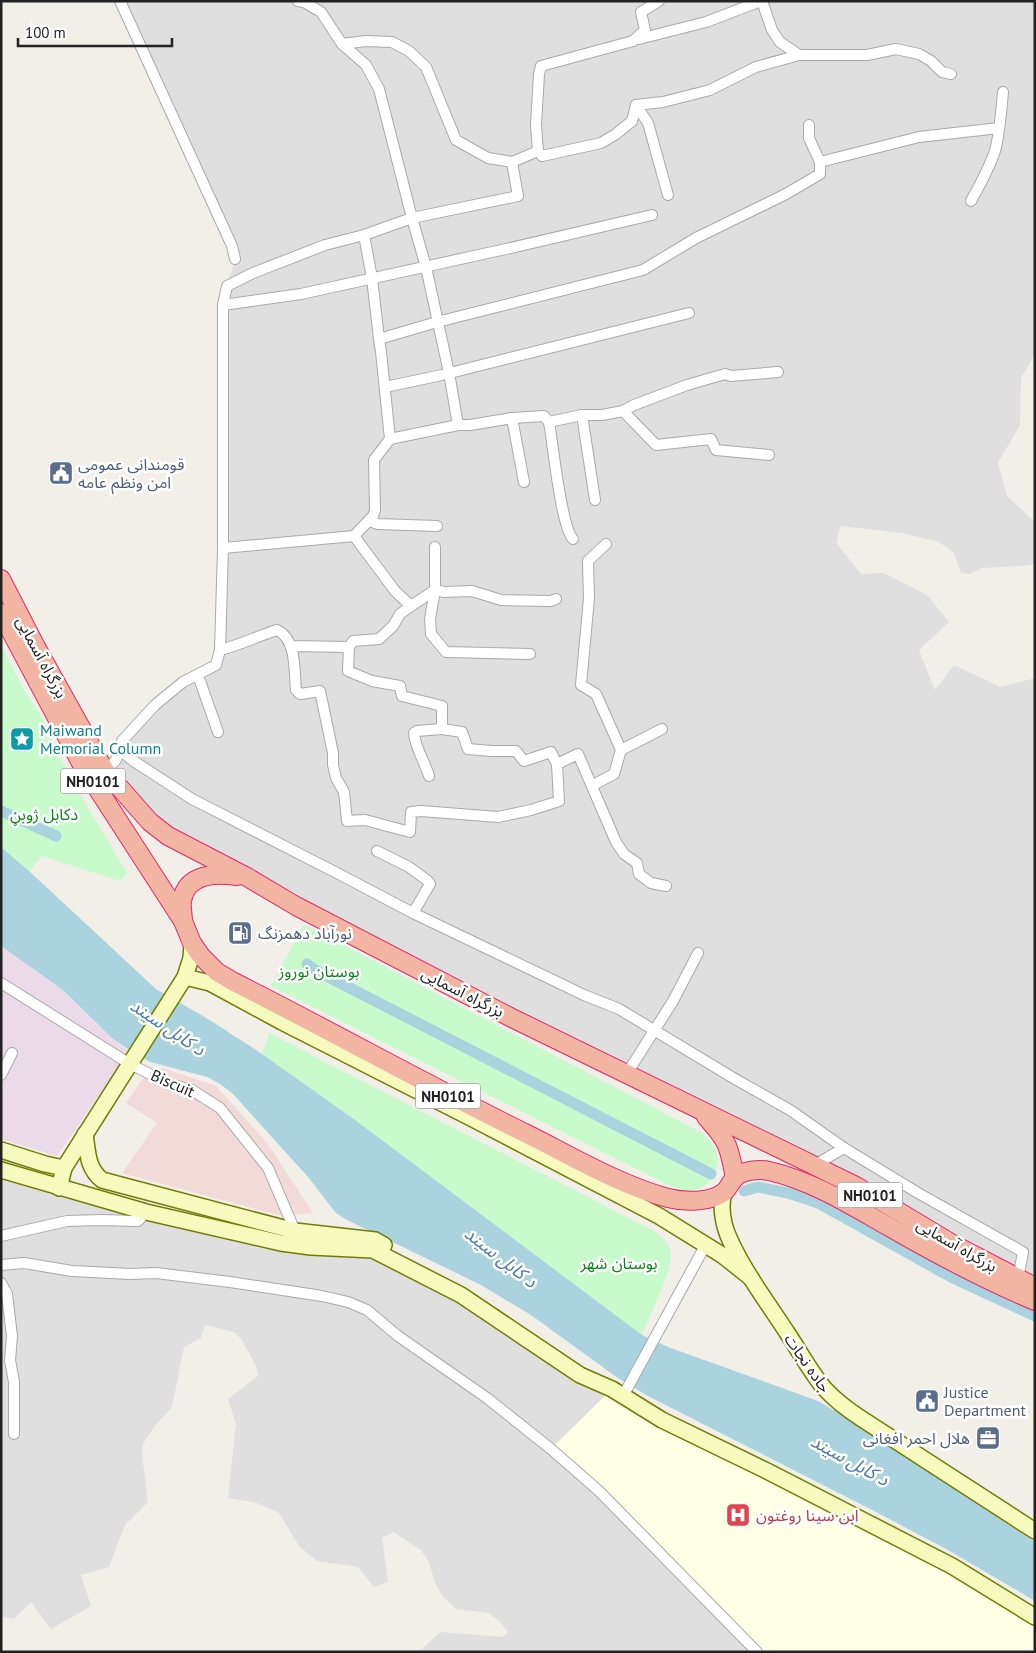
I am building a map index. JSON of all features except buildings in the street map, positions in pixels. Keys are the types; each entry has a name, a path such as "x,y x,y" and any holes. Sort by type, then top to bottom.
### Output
{"highway":[{"name":"بزرگراه آسمایی","path":"1,579 35,645 105,771 150,822 168,836 510,1017 701,1112 856,1186 951,1243 1035,1287"},
{"name":"بزرگراه آسمایی","path":"1,613 81,763 183,921 192,943 217,972 443,1093 624,1182 668,1198 688,1201 710,1198 724,1192"},
{"name":"NH0101","path":"183,921 182,901 186,891 198,878 212,874 247,878"},
{"name":"NH0101","path":"701,1112 720,1133 729,1147 734,1178"},
{"name":"بزرگراه آسمایی","path":"734,1178 743,1172 766,1170 811,1185 984,1279 1035,1301"},
{"path":"724,1192 734,1178"}],"main road":[{"path":"59,1188 64,1168 185,977 191,958 192,943"},
{"path":"185,977 210,983 659,1216 722,1256 751,1278"},
{"path":"85,1134 94,1174 102,1180 296,1231 376,1240 465,1288 662,1420 766,1470 952,1566 1035,1617"},
{"path":"1,1150 64,1168"},
{"path":"1,1170 146,1212 281,1243 311,1247 373,1250 460,1295 580,1375 621,1391"},
{"name":"جاده نجات","path":"724,1192 722,1201 723,1215 729,1239 751,1278 812,1372 836,1400 862,1419 1035,1531"}],"street":[{"path":"120,1 232,246 235,259"},
{"path":"298,1 304,2 321,12 342,44 366,65 379,89 426,267 449,373 458,425"},
{"path":"633,41 645,30 641,12 659,1"},
{"path":"636,104 632,121 601,143 542,156 538,151 536,124 541,66 706,22 762,1 772,30 780,42 799,55"},
{"path":"342,44 366,41 392,42 409,51 426,67 456,140 488,158 512,162 538,151"},
{"path":"636,104 663,102 710,90 756,67 799,55 867,55 896,49 919,54 942,72 951,74"},
{"path":"971,201 984,178 995,151 1003,92"},
{"path":"636,104 648,123 668,195"},
{"path":"378,339 437,322 643,270 696,238 820,174 820,162 809,138 809,125"},
{"path":"820,162 919,138 999,128"},
{"path":"105,771 116,760 122,740 154,706 183,682 216,665 220,650 223,548 223,305 227,286 237,280 325,245 412,218 518,196 512,162"},
{"path":"223,305 300,294 652,215"},
{"path":"364,234 372,278 378,339 386,387 390,439"},
{"path":"386,387 688,313"},
{"path":"549,422 582,415 602,415 623,411 687,385 725,374 731,376 778,372"},
{"path":"623,411 656,444 711,439 716,450 769,455"},
{"path":"582,415 595,500"},
{"path":"223,548 354,536 373,516 375,510 374,460 390,439 458,425 544,416 549,422 562,510 568,532 573,539"},
{"path":"512,418 524,482"},
{"path":"369,521 378,524 437,526"},
{"path":"354,536 395,590 411,606"},
{"path":"593,785 614,774 621,750 596,694 581,685 589,598 588,561 606,544"},
{"path":"435,547 435,590 430,619 431,634 446,652 530,654"},
{"path":"442,729 442,706 402,696 400,686 372,681 348,671 348,647 353,641 379,639 393,626 400,614 435,590 444,592 472,591 501,600 556,600"},
{"path":"220,650 277,630 284,633 291,646 296,690 300,694 320,691 332,746 332,765 336,778 344,792 347,821 365,820 410,832 411,812 498,817 560,801 557,764 551,752 524,760 516,751 468,749 462,732 442,729 417,731 414,734 414,740 430,776"},
{"path":"291,646 348,647"},
{"path":"197,676 218,732"},
{"path":"621,750 662,729"},
{"path":"120,749 132,760 192,798 413,913 584,995 619,1009 655,1030 790,1110 844,1148 1023,1252 1018,1279"},
{"path":"557,764 578,754 616,842 624,854 636,863 640,874 651,883 666,886"},
{"path":"377,851 409,867 430,884 413,913"},
{"path":"626,1075 673,1001 698,953"},
{"name":"Biscuit","path":"1,983 170,1084 192,1090 220,1108 268,1168 296,1231"},
{"path":"1,1074 12,1053"},
{"path":"815,1165 844,1148"},
{"path":"1,1236 67,1221 138,1222 146,1212"},
{"path":"621,1391 657,1334 705,1246"},
{"path":"1,1265 24,1263 72,1271 130,1274 156,1273 212,1279 322,1296 348,1302 367,1310 398,1336 487,1398 551,1449 599,1491 756,1652"},
{"path":"1,1283 7,1294 12,1336 10,1360 14,1382 14,1434"}],"shaded area":[{"path":"120,1 1035,1 1035,354 1021,378 1020,425 998,463 1007,496 1035,522 1035,564 981,568 970,574 961,573 954,553 939,542 902,533 840,526 837,544 861,574 883,573 927,595 949,622 919,650 935,690 954,665 1000,687 1035,678 1035,1287 168,836 105,771 122,741 155,705 216,665 227,286 235,259"},
{"path":"1,946 63,990 122,1046 134,1053 115,1072 57,1156 1,1139"},
{"path":"151,1067 166,1069 216,1086 268,1144 313,1213 282,1216 122,1173 157,1123 126,1103"},
{"path":"1,1170 281,1243 373,1250 612,1389 551,1449 757,1652 418,1652 441,1632 502,1637 508,1632 489,1613 456,1609 442,1595 435,1583 429,1562 421,1550 393,1532 382,1538 388,1582 374,1587 358,1567 317,1561 299,1546 279,1513 257,1503 228,1498 236,1424 228,1399 258,1376 256,1366 242,1340 234,1332 205,1325 201,1338 184,1347 172,1407 154,1427 143,1444 142,1455 148,1502 125,1525 109,1567 81,1575 91,1606 51,1629 31,1602 14,1619 1,1616"},
{"name":"ابن سینا روغتون","path":"612,1389 1035,1617 1035,1652 757,1652 551,1449"}],"green space":[{"name":"دکابل ژوبڼ","path":"1,645 24,690 45,722 56,749 77,789 127,873 120,881 42,856 29,871 1,847"},
{"name":"بوستان نوروز","path":"304,924 704,1134 713,1144 717,1157 716,1169 711,1179 707,1184 696,1190 676,1189 271,986"},
{"name":"بوستان شهر","path":"269,1033 656,1232 669,1247 671,1261 642,1335 355,1120 262,1054"}],"water":[{"name":"د کابل سيند","path":"1,847 156,989 208,1019 262,1054 355,1120 642,1335 668,1347 818,1401 847,1418 1035,1542 1035,1601 948,1550 646,1395 615,1376 531,1315 481,1285 336,1213 308,1177 233,1094 207,1077 150,1062 134,1053 112,1038 63,990 1,946"}],"waterway":[{"path":"1,811 56,836"},
{"path":"307,964 315,970 711,1174"},
{"path":"744,1191 758,1187 788,1193 818,1203 951,1277 1035,1316"}],"place":[{"name":"قومندانی عمومی امن ونظم عامه","path":"61,473"},
{"name":"Maiwand Memorial Column","path":"22,739"},
{"name":"نورآباد دهمزنگ","path":"240,933"},
{"name":"Justice Department","path":"927,1401"},
{"name":"هلال احمر افغانی","path":"988,1438"},
{"name":"ابن سینا روغتون","path":"738,1515"}]}
